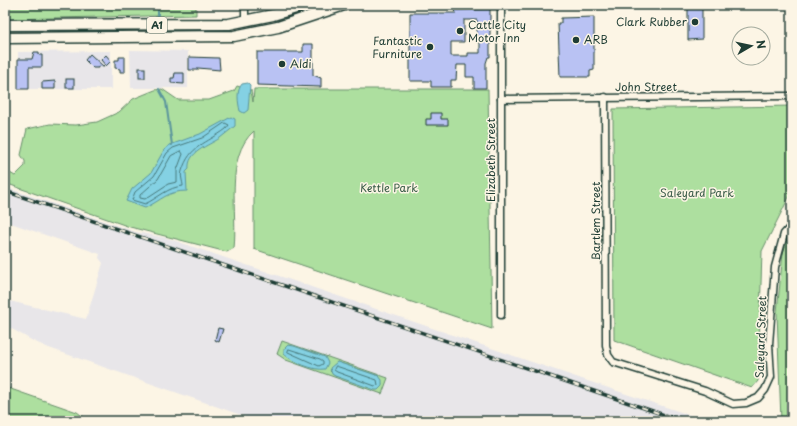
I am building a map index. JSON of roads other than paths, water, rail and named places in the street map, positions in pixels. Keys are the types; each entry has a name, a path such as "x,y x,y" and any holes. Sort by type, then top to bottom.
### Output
{"highway":[{"name":"A1","path":"5,25 211,25 245,21 273,15 306,5"},
{"name":"A1","path":"5,38 187,37 246,34 278,27 344,5"},
{"path":"245,21 246,34"},
{"path":"5,43 31,39"}],"street":[{"path":"245,5 245,21"},
{"name":"Elizabeth Street","path":"501,5 501,315"},
{"name":"John Street","path":"501,99 792,96"},
{"name":"Bartlem Street","path":"605,97 606,345"},
{"name":"Saleyard Street","path":"606,345 610,359 618,365 705,391 733,404 742,404 758,398 766,390 771,377 770,344 775,267 784,234 792,224"}],"water":[{"path":"248,83 250,85 248,110 244,113 240,111 238,93 242,84"},
{"path":"231,117 235,119 235,126 220,138 199,150 191,158 189,169 186,172 187,191 169,194 145,208 126,201 132,189 151,173 164,150 170,145 200,134"},
{"path":"288,345 325,357 328,363 325,369 315,369 298,363 288,357 284,354 284,349"},
{"path":"337,362 379,376 382,380 382,386 378,390 375,390 335,376 332,374 330,368"}],"waterway":[{"path":"154,5 158,10 158,17"},
{"path":"159,89 166,102 172,145"}],"railway":[{"path":"5,191 682,421"},
{"path":"677,418 692,421"}],"place":[{"name":"Clark Rubber","path":"695,22"},
{"name":"Cattle City Motor Inn","path":"460,31"},
{"name":"ARB","path":"576,40"},
{"name":"Fantastic Furniture","path":"430,47"},
{"name":"Aldi","path":"282,64"}],"park label":[{"name":"Kettle Park","path":"389,188"},
{"name":"Saleyard Park","path":"697,193"}]}
